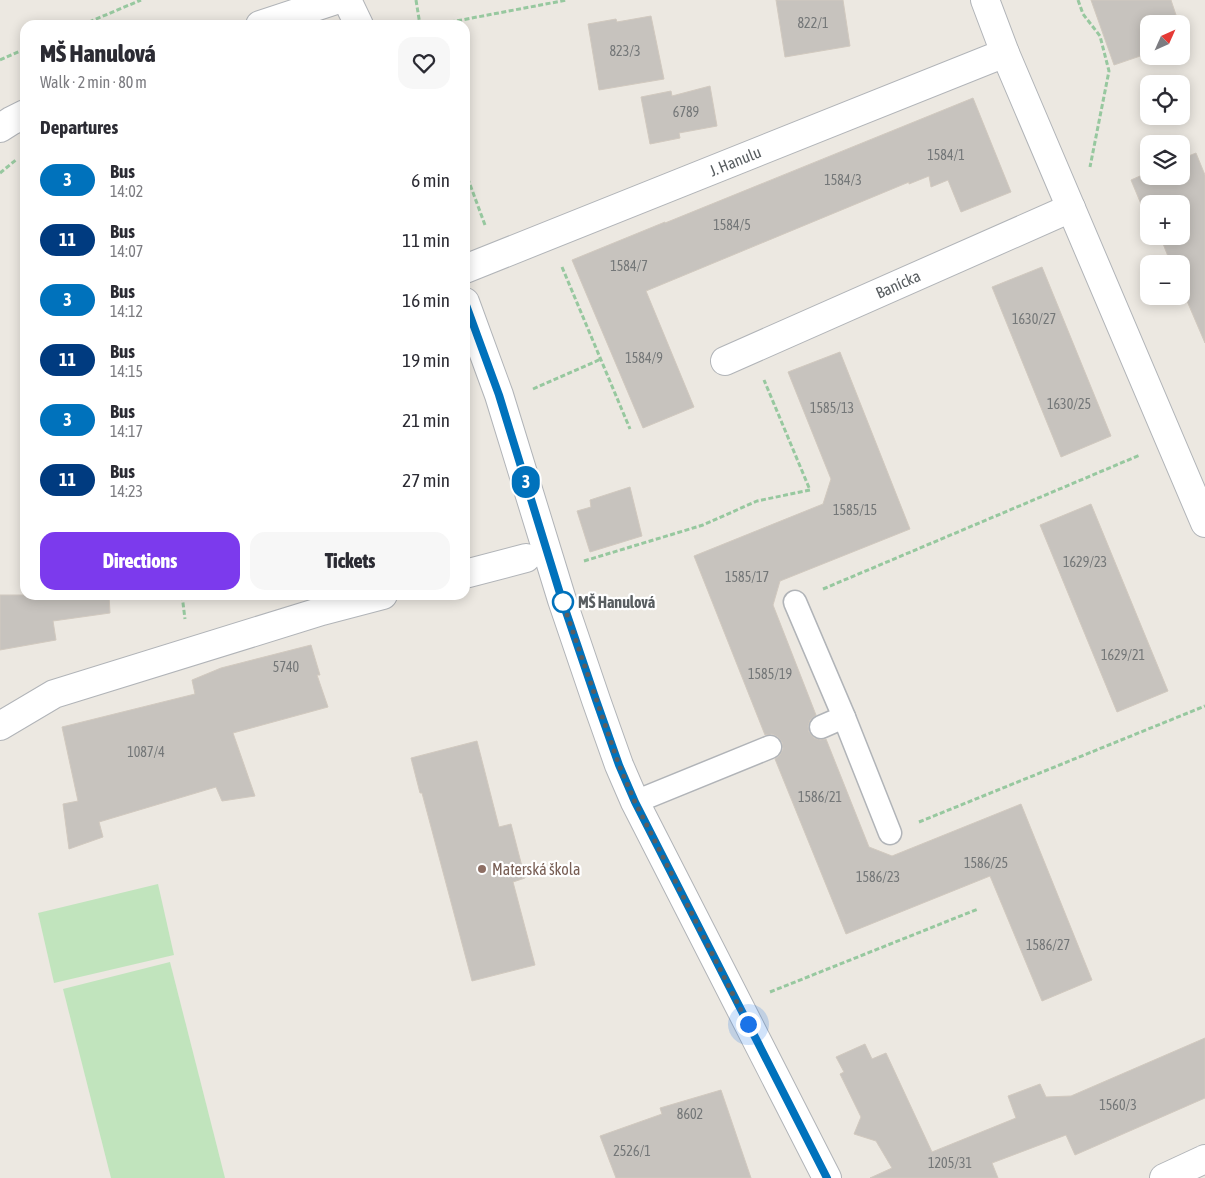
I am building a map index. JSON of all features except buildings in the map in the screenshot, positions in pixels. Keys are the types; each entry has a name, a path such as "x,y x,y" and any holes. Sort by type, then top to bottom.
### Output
{"street":[{"path":"275,20 336,0"},
{"path":"347,0 357,20"},
{"path":"985,0 1005,53 1205,523"},
{"name":"J. Hanulu","path":"476,264 1005,53"},
{"path":"0,128 20,116"},
{"name":"Banícka","path":"725,361 1071,208"},
{"path":"470,316 499,395 562,600 619,765 635,802 826,1178"},
{"path":"470,573 526,558"},
{"path":"0,726 54,694 322,611 365,600"},
{"path":"1164,1178 1205,1159"}],"lane":[{"path":"794,602 844,717 890,833"},
{"path":"821,727 844,717"},
{"path":"635,802 770,746"}],"path":[{"path":"94,20 141,0"},
{"path":"416,0 419,20"},
{"path":"461,20 567,0"},
{"path":"1078,0 1083,14 1100,36 1109,71 1089,174"},
{"path":"0,60 20,51"},
{"path":"0,173 18,157"},
{"path":"470,184 489,234 476,264"},
{"path":"561,264 630,429"},
{"path":"579,562 703,525 758,501 810,490 752,349"},
{"path":"526,392 601,359"},
{"path":"794,602 1170,442"},
{"path":"890,833 1205,706"},
{"path":"764,994 978,909"}],"green space":[{"path":"158,884 174,955 54,983 38,913"},
{"path":"170,962 225,1178 111,1178 63,989"}],"bus line":[{"name":"3","path":"470,316 499,395 562,600 619,765 635,802 827,1178"}],"place":[{"name":"MŠ Hanulová","path":"563,602"},
{"name":"Materská škola","path":"482,869"}],"route":[{"path":"563,602 562,600 619,765 635,802 748,1024"}]}
